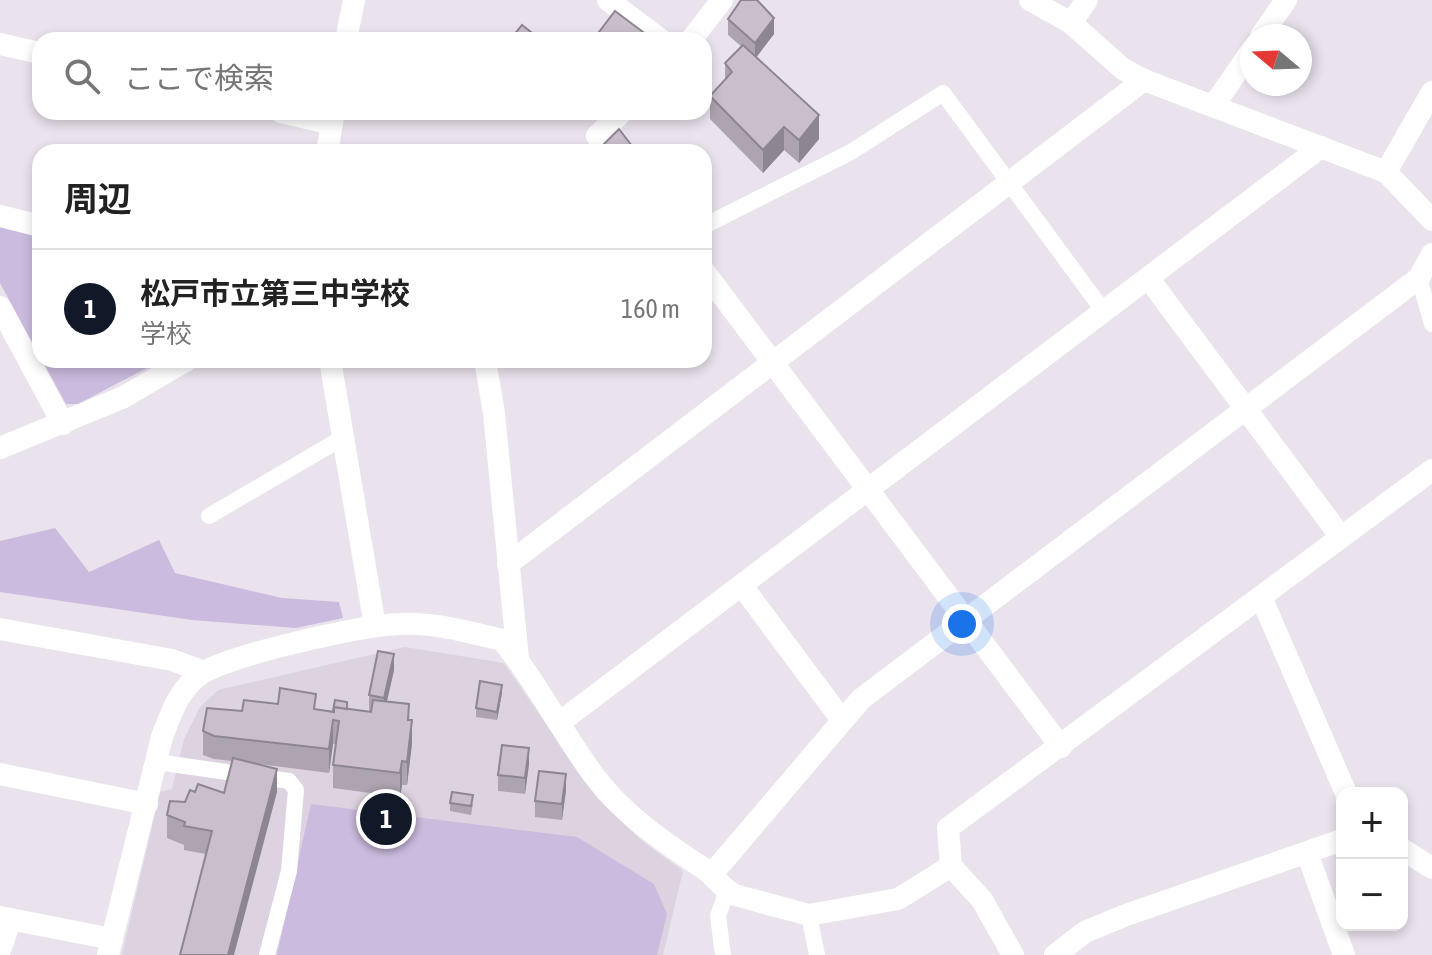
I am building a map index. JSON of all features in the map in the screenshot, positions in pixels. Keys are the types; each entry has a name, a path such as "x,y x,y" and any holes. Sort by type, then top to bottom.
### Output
{"street":[{"path":"348,32 354,0"},
{"path":"608,0 650,32"},
{"path":"697,32 722,0"},
{"path":"1030,0 1071,23 1123,69 1144,80 1386,172 1432,220"},
{"path":"1071,23 1087,0"},
{"path":"1269,24 1286,0"},
{"path":"0,44 32,51"},
{"path":"1214,105 1240,67"},
{"path":"508,564 1144,80"},
{"path":"1386,172 1432,92"},
{"path":"328,144 333,120"},
{"path":"597,136 614,120"},
{"path":"559,723 1321,147"},
{"path":"0,216 32,224"},
{"path":"720,883 861,699 1245,406 1419,278 1432,254"},
{"path":"1149,279 1341,537"},
{"path":"712,282 1061,747"},
{"path":"0,307 32,366"},
{"path":"33,368 63,424"},
{"path":"0,448 124,397 173,368"},
{"path":"331,368 375,626"},
{"path":"486,368 494,413 518,659"},
{"path":"1013,955 982,900 951,866 948,828 1432,470"},
{"path":"742,586 842,720"},
{"path":"1261,597 1343,787"},
{"path":"0,950 6,918 110,947 173,706 204,672 248,656 375,626 419,624 502,640 518,659 597,779 618,803 638,822 720,883 809,915 898,899 951,866"},
{"path":"0,629 172,660 204,672"},
{"path":"0,774 147,804"},
{"path":"1055,955 1085,932 1126,915 1336,842"},
{"path":"1307,853 1344,955"},
{"path":"1408,853 1432,868"}],"lane":[{"path":"712,222 851,152 943,93 1105,313"},
{"path":"1419,278 1432,324"},
{"path":"209,516 344,437"},
{"path":"157,762 289,781 296,790 289,871 267,955"},
{"path":"720,883 718,916 723,955"},
{"path":"809,915 817,955"}],"shaded area":[{"path":"0,226 32,234 32,342 0,283"},
{"path":"46,368 147,368 78,404 66,404"},
{"path":"55,528 89,572 159,540 175,573 282,598 339,602 343,618 296,628 192,620 0,592 0,541"},
{"path":"405,647 504,663 597,798 642,841 683,871 663,955 122,955 160,792 172,789 184,739 200,707 218,690"},
{"path":"311,804 577,837 654,884 667,914 657,955 277,955"}],"building":[{"path":"741,0 757,0 774,18 755,43 728,19"},
{"path":"615,11 643,32 599,32"},
{"path":"522,25 531,32 516,32"},
{"path":"743,45 819,115 799,140 784,127 763,150 712,98 712,94 732,72 725,63"},
{"path":"619,129 630,144 604,144"},
{"path":"378,651 394,654 384,698 369,695"},
{"path":"480,681 502,685 497,712 476,708"},
{"path":"280,688 316,694 314,709 334,712 334,707 371,712 373,700 409,704 408,720 412,720 407,762 402,761 400,773 333,765 339,721 333,720 329,749 214,736 203,731 207,708 242,711 244,700 278,704"},
{"path":"335,700 347,702 347,709 334,707 333,711"},
{"path":"502,745 529,748 525,778 498,775"},
{"path":"233,758 277,769 228,955 180,955 212,831 184,826 185,822 167,815 170,801 185,802 190,790 195,792 198,784 224,793"},
{"path":"539,771 566,774 562,804 535,801"},
{"path":"452,792 473,795 471,806 450,803"}],"place":[{"name":"松戸市立第三中学校","path":"386,819"}]}
